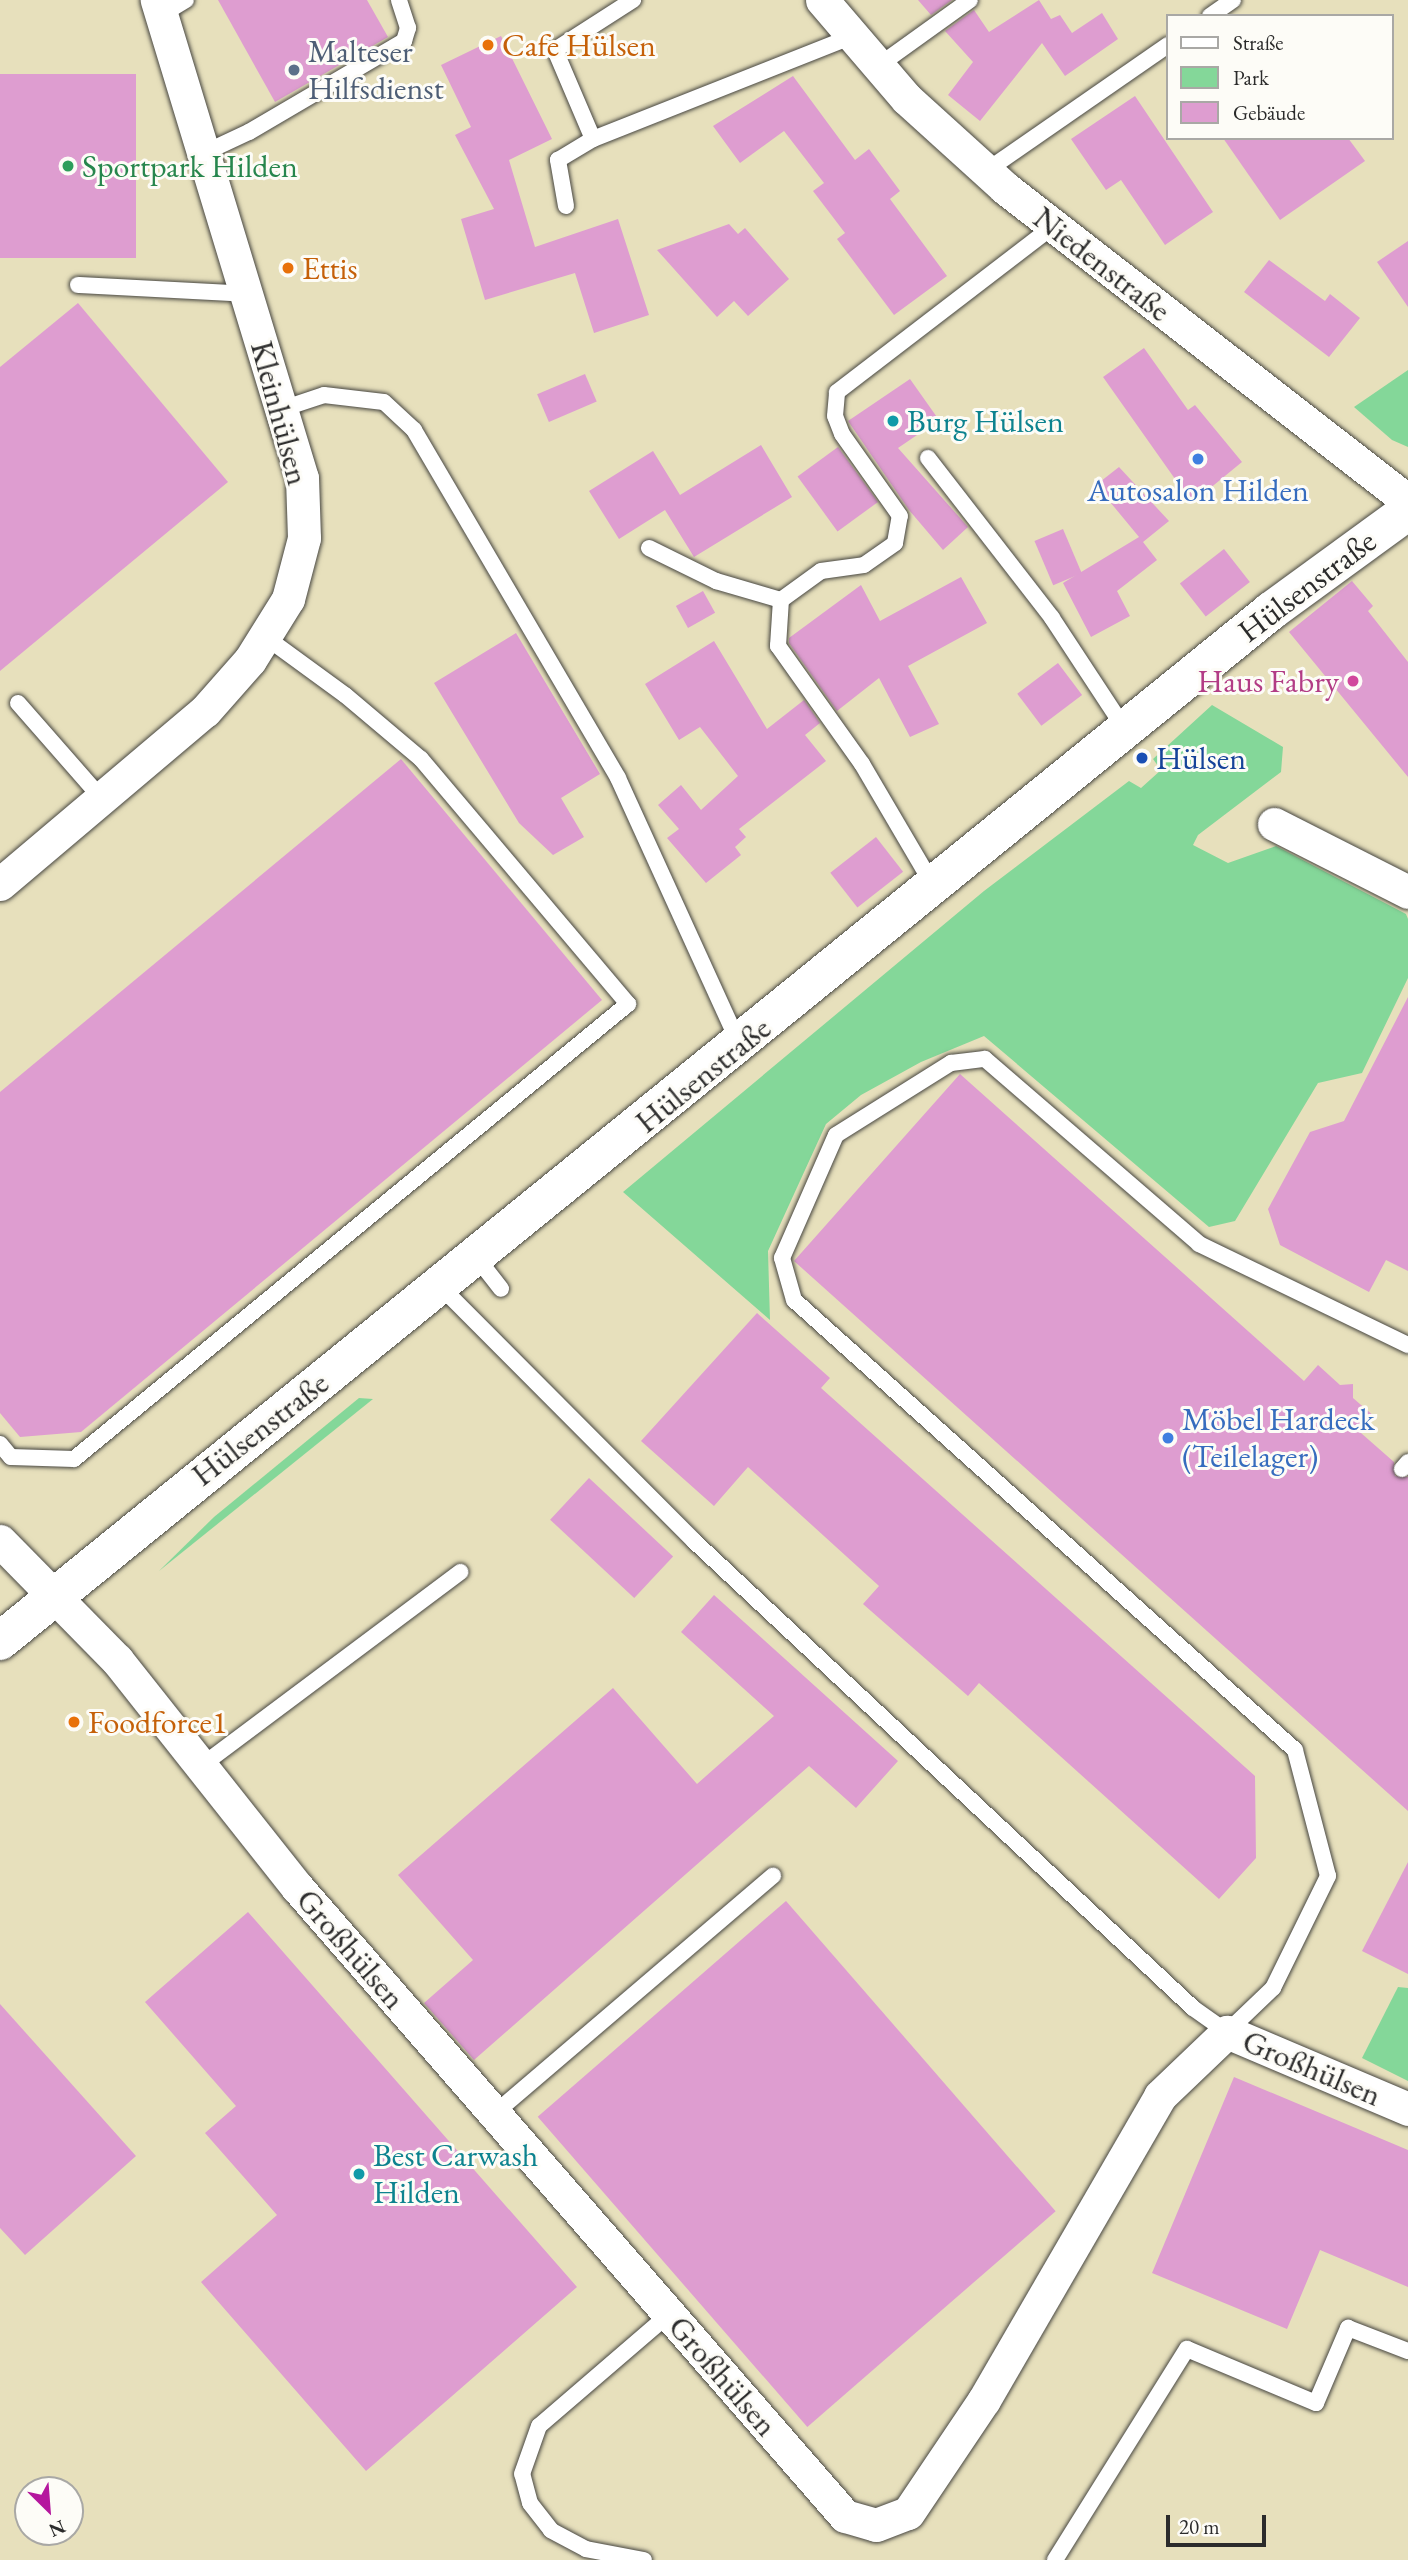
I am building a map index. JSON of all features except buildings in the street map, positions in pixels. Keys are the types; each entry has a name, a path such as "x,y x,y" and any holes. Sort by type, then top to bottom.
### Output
{"main road":[{"name":"Hülsenstraße","path":"0,1641 477,1258 1271,611 1408,511"}],"street":[{"name":"Niedenstraße","path":"821,0 907,99 986,171 1052,226 1408,501"},
{"name":"Kleinhülsen","path":"0,884 205,711 264,636 288,600 304,538 302,478 204,153 168,5"},
{"path":"1274,824 1408,892"},
{"name":"Großhülsen","path":"0,1541 117,1660 297,1886 845,2516 876,2525 908,2513 1138,2114 1227,2032 1408,2109"}],"lane":[{"path":"204,153 249,132 396,48 404,41 408,28 399,0"},
{"path":"593,139 555,50 633,0"},
{"path":"878,66 970,0"},
{"path":"1213,14 1233,0"},
{"path":"566,206 558,160 593,139 853,36"},
{"path":"986,171 1166,46"},
{"path":"781,600 821,571 864,565 895,543 900,516 842,434 835,416 837,393 1052,226"},
{"path":"78,285 247,294"},
{"path":"282,410 324,395 384,402 414,430 618,778 739,1045"},
{"path":"928,458 1052,618 1127,731"},
{"path":"649,548 716,581 781,600"},
{"path":"781,600 778,646 862,764 934,887"},
{"path":"0,1444 11,1457 74,1459 628,1004 421,759 345,695 264,636"},
{"path":"18,703 102,799"},
{"path":"440,1286 694,1541 1193,2008 1227,2032 1273,1989 1328,1876 1295,1751 794,1300 782,1258 836,1135 951,1063 985,1059 1199,1244 1408,1345"},
{"path":"477,1258 501,1289"},
{"path":"201,1766 460,1572"},
{"path":"494,2114 773,1876"},
{"path":"644,2560 586,2549 551,2530 530,2503 522,2474 539,2426 669,2314"},
{"path":"1055,2560 1188,2349 1316,2403 1348,2328 1408,2351"}],"green space":[{"path":"1408,370 1408,447 1392,440 1354,407"},
{"path":"1212,705 1283,747 1281,772 1198,835 1193,845 1228,863 1276,846 1406,914 1408,919 1408,978 1362,1073 1318,1083 1235,1221 1209,1227 984,1036 921,1062 861,1095 826,1124 768,1251 770,1320 623,1192 984,891 1129,781 1141,788 1161,770 1153,759"},
{"path":"359,1398 373,1399 159,1571 214,1517"},
{"path":"1398,1987 1408,1988 1408,2081 1362,2058"}],"place":[{"name":"Cafe Hülsen","path":"488,45"},
{"name":"Malteser Hilfsdienst","path":"294,70"},
{"name":"Sportpark Hilden","path":"68,166"},
{"name":"Ettis","path":"288,268"},
{"name":"Burg Hülsen","path":"893,421"},
{"name":"Autosalon Hilden","path":"1198,459"},
{"name":"Haus Fabry","path":"1353,681"},
{"name":"Hülsen","path":"1142,758"},
{"name":"Möbel Hardeck (Teilelager)","path":"1168,1438"},
{"name":"Foodforce1","path":"74,1722"},
{"name":"Best Carwash Hilden","path":"359,2174"}]}
